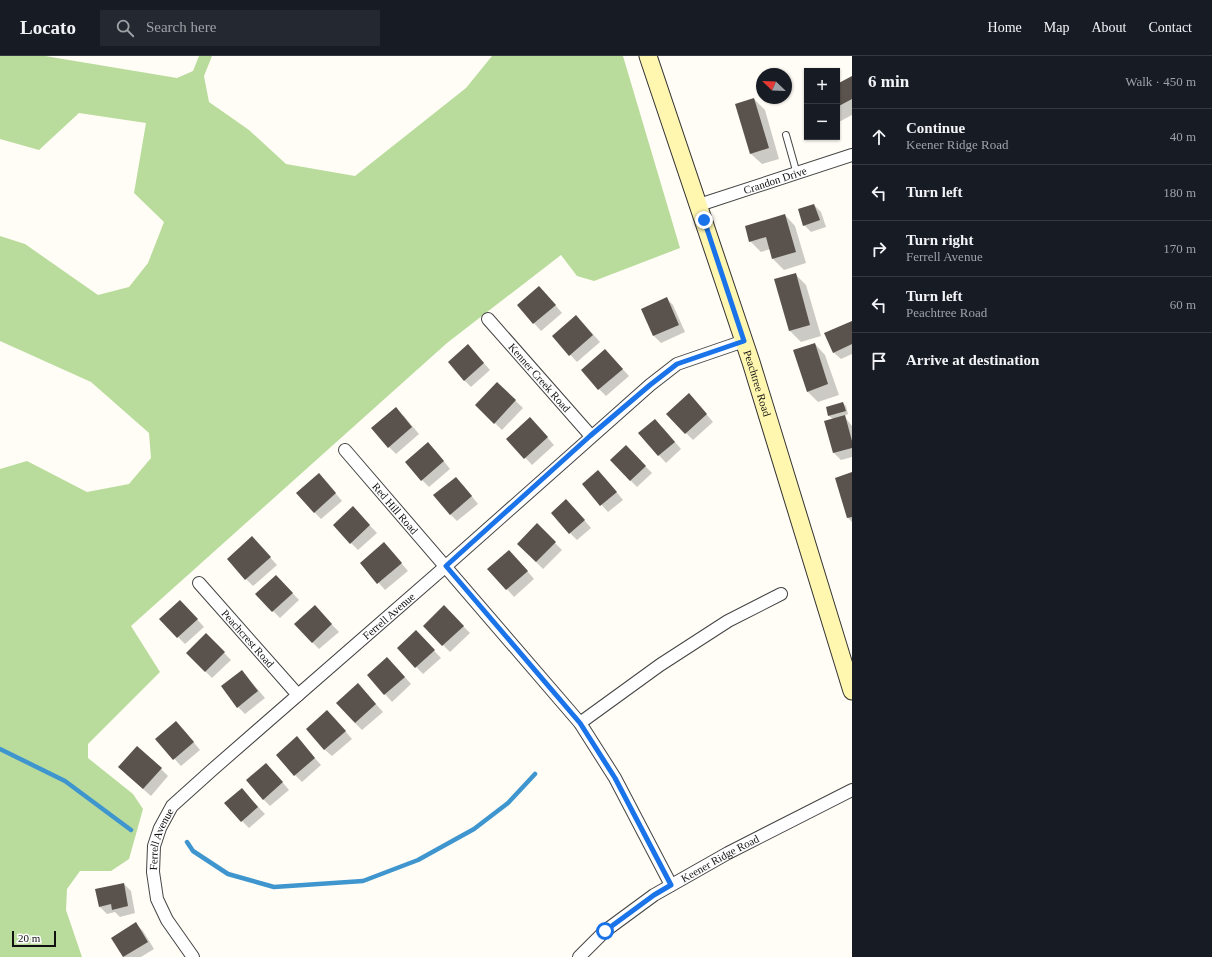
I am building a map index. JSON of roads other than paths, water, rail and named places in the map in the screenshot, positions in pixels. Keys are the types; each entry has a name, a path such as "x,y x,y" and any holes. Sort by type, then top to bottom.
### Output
{"street":[{"name":"Peachtree Road","path":"648,56 744,341 852,691"},
{"name":"Crandon Drive","path":"699,205 852,155"},
{"name":"Kenner Creek Road","path":"488,319 590,436"},
{"name":"Ferrell Avenue","path":"193,957 167,920 157,899 153,872 154,846 160,828 172,806 446,566 590,436 650,385 677,364 744,341"},
{"name":"Red Hill Road","path":"345,450 580,723 615,778 671,885"},
{"name":"Peachcrest Road","path":"199,582 298,695"},
{"path":"580,723 660,665 709,633 728,621 781,594"},
{"name":"Keener Ridge Road","path":"580,957 605,931 654,895 787,822 852,790"}],"lane":[{"path":"786,135 797,174"}],"waterway":[{"path":"0,749 65,781 131,830"},
{"path":"187,842 193,851 228,874 274,887 363,881 418,860 474,829 508,803 535,774"}]}
